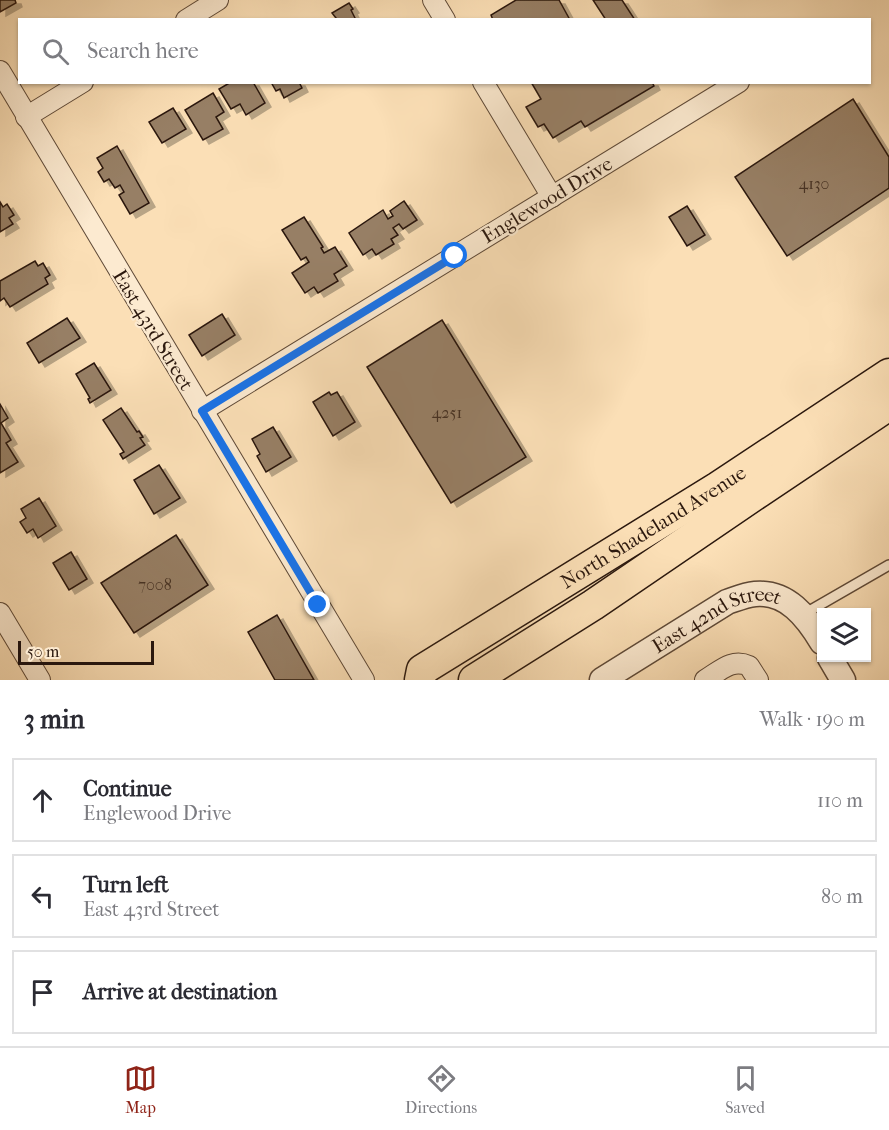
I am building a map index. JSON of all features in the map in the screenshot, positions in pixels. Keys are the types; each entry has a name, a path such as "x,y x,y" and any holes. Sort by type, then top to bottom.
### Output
{"main road":[{"name":"North Shadeland Avenue","path":"420,680 422,670 718,487 889,374"},
{"name":"North Shadeland Avenue","path":"474,680 594,605 889,405"}],"street":[{"path":"189,18 218,0"},
{"path":"433,0 444,18"},
{"name":"East 43rd Street","path":"0,71 363,680"},
{"path":"26,117 80,84"},
{"path":"484,84 552,197"},
{"name":"Englewood Drive","path":"202,411 737,84"},
{"name":"East 42nd Street","path":"602,680 727,602 757,594 769,594 792,604 817,635"},
{"path":"0,613 40,680"},
{"path":"705,680 737,662 749,666 758,680"},
{"path":"833,662 843,680"}],"lane":[{"path":"802,615 889,565"}],"building":[{"path":"0,0 15,0 16,3 0,12"},
{"path":"516,0 559,0 569,18 492,18 491,15"},
{"path":"593,0 622,0 634,18 605,18"},
{"path":"349,3 355,18 336,18 332,13"},
{"path":"228,84 254,84 265,103 246,115 240,104 231,109 219,89"},
{"path":"272,84 300,84 302,88 284,98 280,89 276,91"},
{"path":"532,84 653,84 654,86 585,127 581,121 553,138 544,124 538,127 526,107 541,99"},
{"path":"213,93 224,112 216,117 223,129 203,140 185,110"},
{"path":"853,99 889,157 889,188 787,256 735,177"},
{"path":"173,108 186,129 162,143 149,122"},
{"path":"117,146 149,203 130,214 119,195 124,192 120,185 115,188 109,179 104,182 98,172 103,168 97,158"},
{"path":"404,201 417,220 403,229 399,224 393,228 398,235 391,239 394,244 376,255 372,249 363,255 349,233 383,210 388,219 393,216 390,211"},
{"path":"0,202 3,207 7,204 14,215 9,218 13,224 0,232"},
{"path":"687,206 705,235 687,246 669,217"},
{"path":"304,217 323,247 321,248 324,253 335,247 347,266 334,274 338,281 318,293 314,287 305,293 292,273 309,262 306,257 301,260 282,230"},
{"path":"35,261 38,266 43,263 50,275 45,278 48,284 10,307 4,298 0,301 0,281"},
{"path":"222,314 235,335 202,356 189,335"},
{"path":"67,318 80,338 39,363 27,343"},
{"path":"442,320 526,457 451,503 367,367"},
{"path":"94,363 111,390 90,403 88,399 90,398 76,374"},
{"path":"329,392 331,395 337,392 355,422 333,436 313,402"},
{"path":"0,404 8,418 1,423 11,440 6,443 18,462 0,473"},
{"path":"121,408 143,437 140,438 145,445 123,459 120,454 124,452 103,420"},
{"path":"273,427 291,457 266,472 257,456 260,454 252,439"},
{"path":"159,465 180,498 154,514 134,480"},
{"path":"39,498 56,526 38,538 33,529 27,533 20,522 26,518 21,509"},
{"path":"176,535 208,585 134,633 101,583"},
{"path":"71,552 87,579 69,590 53,563"},
{"path":"277,615 314,680 275,680 248,632"}],"route":[{"path":"318,605 202,411 455,256"}]}
